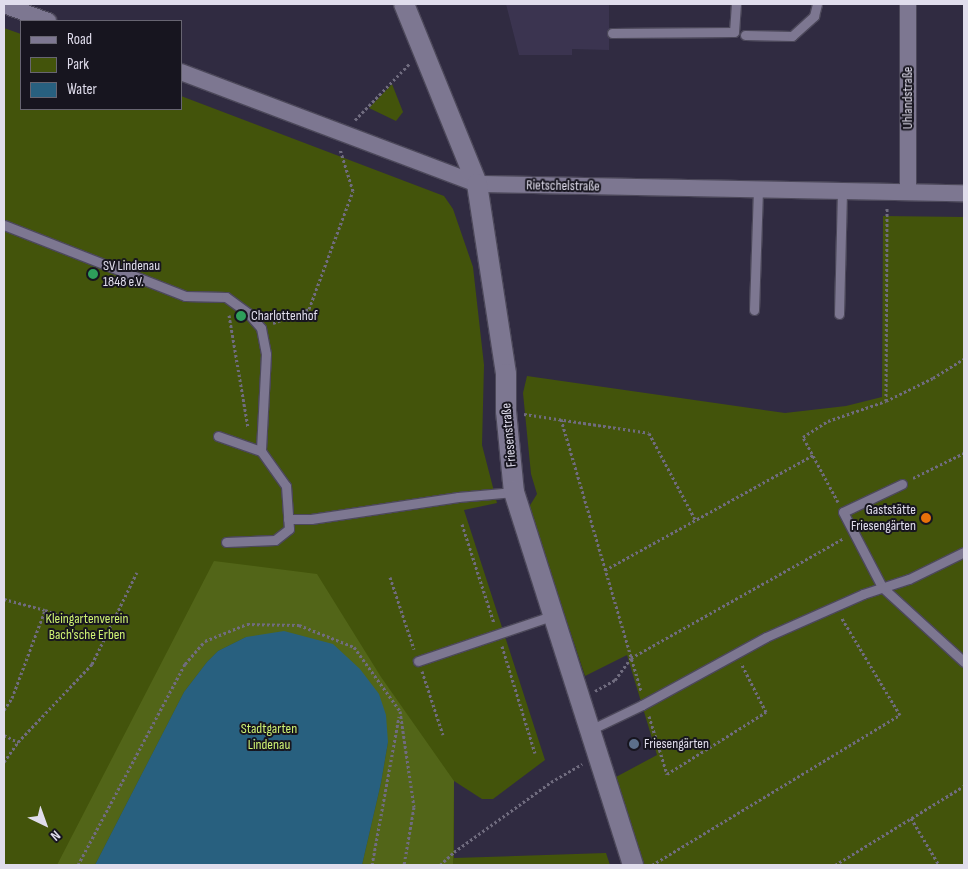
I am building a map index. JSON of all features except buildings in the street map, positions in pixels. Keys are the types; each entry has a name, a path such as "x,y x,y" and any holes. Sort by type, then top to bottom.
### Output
{"street":[{"name":"Friesenstraße","path":"404,4 477,184 506,374 506,411 514,492 633,865"},
{"name":"Uhlandstraße","path":"908,4 908,192"},
{"path":"4,5 45,20"},
{"name":"Rietschelstraße","path":"182,72 477,184 964,193"}],"lane":[{"path":"612,33 734,32 736,4"},
{"path":"745,35 792,36 814,16 817,4"},
{"path":"754,310 758,189"},
{"path":"839,314 842,190"},
{"path":"4,225 185,296 226,297 248,312 261,328 266,354 261,451"},
{"path":"218,436 261,451 286,486 289,529 275,540 226,542"},
{"path":"902,484 843,512 882,587 964,662"},
{"path":"288,519 311,519 458,497 514,492"},
{"path":"590,730 645,704 766,638 882,587 909,579 964,552"},
{"path":"418,661 498,636 552,616"}],"path":[{"path":"261,328 308,309 353,191 338,131 423,50"},
{"path":"886,401 887,215 889,191"},
{"path":"226,297 251,446"},
{"path":"843,512 803,437 828,421 886,401 934,378 964,359"},
{"path":"506,411 649,433 695,519"},
{"path":"561,419 604,570 667,774 766,712 736,654"},
{"path":"902,484 964,453"},
{"path":"604,570 813,455"},
{"path":"462,524 536,753"},
{"path":"579,700 614,680 631,658 854,532"},
{"path":"4,762 18,742 92,664 137,572"},
{"path":"390,577 444,735"},
{"path":"4,599 45,610 79,623"},
{"path":"652,865 900,715 836,608"},
{"path":"4,710 12,698 45,610"},
{"path":"78,865 185,664 205,641 247,624 299,624 354,648 400,711 414,807 404,865"},
{"path":"372,865 400,711"},
{"path":"4,735 18,742"},
{"path":"440,865 454,852 550,782 597,755"},
{"path":"835,865 964,786"},
{"path":"911,818 939,865"}],"shaded area":[{"path":"506,4 609,4 609,50 572,49 572,55 519,55"}],"green space":[{"name":"Kleingartenverein Bach'sche Erben","path":"4,28 20,34 20,110 182,110 182,96 444,196 453,209 473,267 484,365 482,445 497,503 464,510 545,760 493,799 482,799 454,781 454,858 606,853 610,865 4,865"},
{"path":"392,84 403,112 396,121 369,108"},
{"path":"883,216 964,217 964,865 642,865 616,777 657,755 627,655 585,676 529,507 537,494 531,474 523,393 527,376 785,413 846,406 882,397"},
{"path":"214,561 317,574 381,677 454,781 453,865 362,865 381,783 388,742 246,637 218,651 184,692 95,865 57,865"}],"water":[{"name":"Stadtgarten Lindenau","path":"284,631 333,644 360,669 379,694 386,715 388,742 381,783 362,865 95,865 184,692 207,662 218,651 246,637"}],"place":[{"name":"SV Lindenau 1848 e.V.","path":"93,274"},
{"name":"Charlottenhof","path":"241,316"},
{"name":"Gaststätte Friesengärten","path":"926,518"},
{"name":"Friesengärten","path":"634,744"}]}
